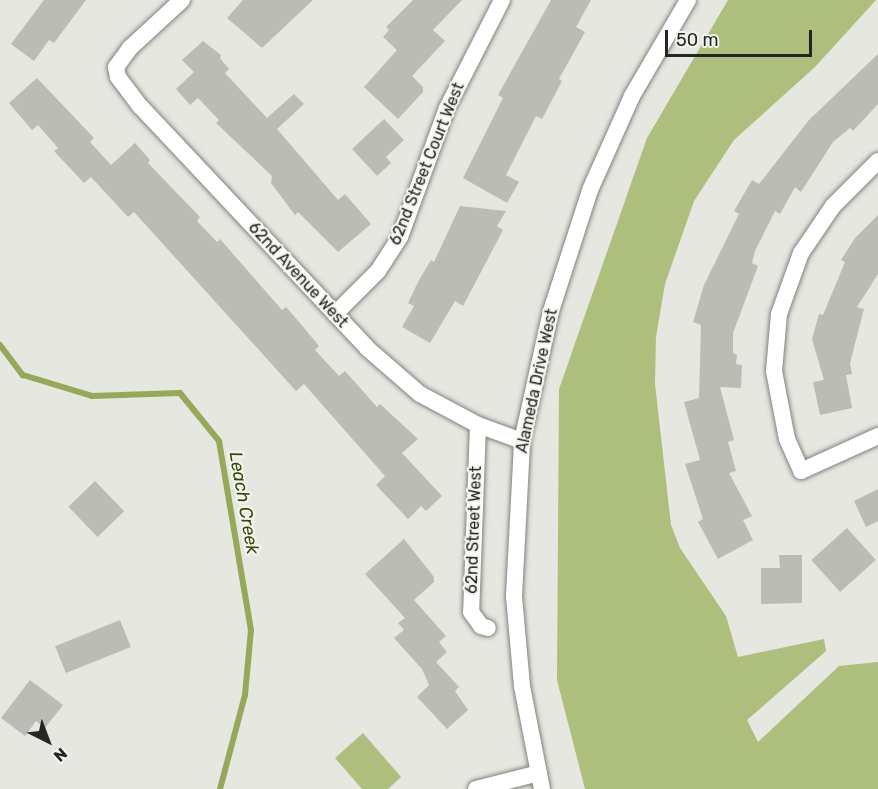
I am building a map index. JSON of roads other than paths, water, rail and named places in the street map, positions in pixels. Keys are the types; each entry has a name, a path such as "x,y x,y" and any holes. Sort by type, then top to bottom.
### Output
{"street":[{"name":"62nd Avenue West","path":"182,0 119,62 118,77 141,106 335,314 420,394 478,425 522,441"},
{"name":"62nd Street Court West","path":"335,314 378,271 400,237 447,108 502,0"},
{"name":"Alameda Drive West","path":"540,781 522,686 514,596 522,441 551,311 590,190 632,96 688,0"},
{"path":"878,161 816,228 790,275 779,314 774,371 778,406 801,471 878,436"},
{"name":"62nd Street West","path":"478,425 471,612 481,626 488,628"},
{"path":"476,789 540,781"}],"waterway":[{"name":"Leach Creek","path":"0,345 23,375 92,396 180,393 219,441 251,630 245,695 220,789"}]}
